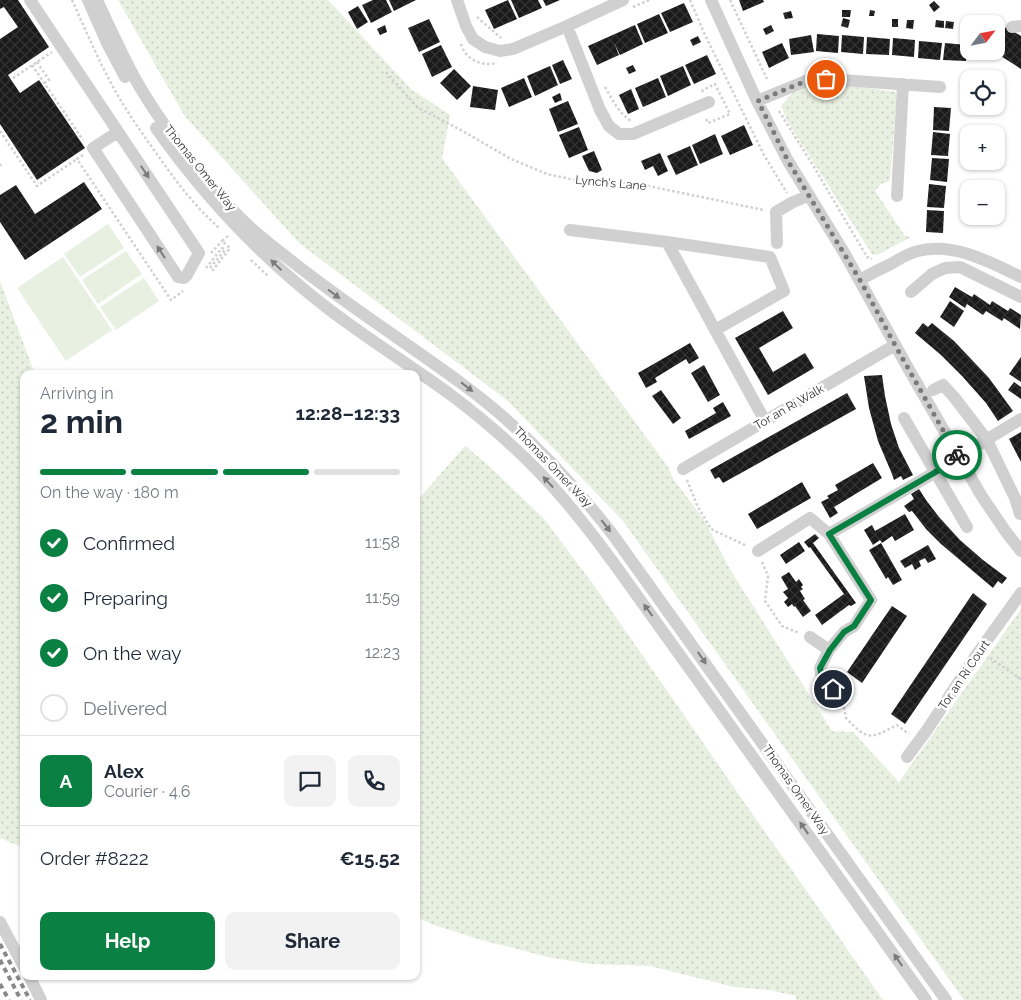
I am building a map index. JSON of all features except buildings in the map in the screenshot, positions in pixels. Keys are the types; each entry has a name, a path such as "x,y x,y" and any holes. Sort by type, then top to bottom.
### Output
{"street":[{"path":"30,0 199,253 184,278 178,277 93,148 118,132"},
{"name":"Thomas Omer Way","path":"88,0 108,46 153,125 179,161 206,193 230,220 287,275 326,308 415,370"},
{"name":"Thomas Omer Way","path":"97,0 120,50 160,120 186,155 236,214 336,296 462,383 495,409 524,435 577,490 608,527 946,1000"},
{"path":"457,0 466,26 473,39 485,47 500,51 513,49 567,26 628,4"},
{"path":"711,0 788,161 860,280 958,457 985,502 1021,551"},
{"path":"567,26 600,110 609,126 619,134 633,134 704,100"},
{"path":"758,101 813,78 940,87"},
{"path":"897,196 903,84"},
{"path":"777,243 776,212 808,196"},
{"path":"570,230 770,257 784,291 715,330"},
{"path":"667,242 765,421"},
{"path":"860,280 917,251 930,249 957,251 984,259 1021,277"},
{"path":"911,292 932,274 944,268 960,267 1021,297"},
{"name":"Tor an Rí Walk","path":"683,469 895,345"},
{"name":"Thomas Omer Way","path":"420,373 451,395 513,446 565,500 600,544 655,620 926,1000"},
{"path":"933,390 943,386 954,396 987,440 1015,498 1020,514"},
{"path":"904,418 934,473 967,527"},
{"path":"829,534 934,473 1021,419"},
{"path":"758,551 810,518 829,534 871,600 854,626 844,632 830,650 820,668 823,683 843,695"},
{"name":"Tor an Rí Court","path":"907,757 1021,593"},
{"path":"810,637 830,650"},
{"path":"0,922 20,960"},
{"path":"31,980 41,1000"}],"path":[{"path":"628,4 649,0"},
{"path":"690,0 764,155 793,202"},
{"path":"730,0 767,79"},
{"path":"475,16 504,41"},
{"path":"460,40 462,48 475,62 488,65 499,63"},
{"path":"13,78 54,50"},
{"path":"37,62 49,80 45,83"},
{"path":"32,65 85,143"},
{"name":"Lynch's Lane","path":"386,72 417,107 511,159 547,174 584,182 634,183 776,212"},
{"path":"601,79 619,110 632,122"},
{"path":"704,100 703,90 715,84 730,114 708,123 704,116"},
{"path":"779,110 867,257"},
{"path":"0,131 37,186 77,159"},
{"path":"210,254 222,241"},
{"path":"683,469 697,505 712,529 758,551 768,576 765,601 782,626 810,637"},
{"path":"984,654 1021,680"},
{"path":"843,695 846,718 865,734 874,736 897,725 919,741"}],"green space":[{"path":"118,0 328,0 411,89 450,115 442,158 668,467 674,480 703,518 731,571 832,731 853,732 899,782 1021,609 1021,1000 964,1000 623,521 508,401 299,243 184,115"},
{"path":"814,83 896,92 890,181 881,184 875,191 905,236 911,237 877,255 872,254 789,124 781,106 793,92"},
{"path":"108,224 124,248 80,277 64,254"},
{"path":"126,251 142,274 98,304 82,280"},
{"path":"63,257 112,330 66,361 17,288"},
{"path":"144,278 159,301 116,330 100,307"},
{"path":"0,281 33,370 20,370 20,846 0,838"},
{"path":"465,446 489,466 545,520 595,587 883,1000 796,1000 796,996 769,990 734,987 650,966 591,964 552,958 481,940 420,919 420,497"}],"railway":[{"path":"0,944 30,1000"},
{"path":"0,960 21,1000"},
{"path":"0,984 9,1000"}],"way so far":[{"path":"826,79 813,78 758,101 788,161 860,280 957,455"}],"route":[{"path":"833,689 823,683 820,668 830,650 844,632 854,626 871,600 829,534 934,473 958,457 957,455"}]}
